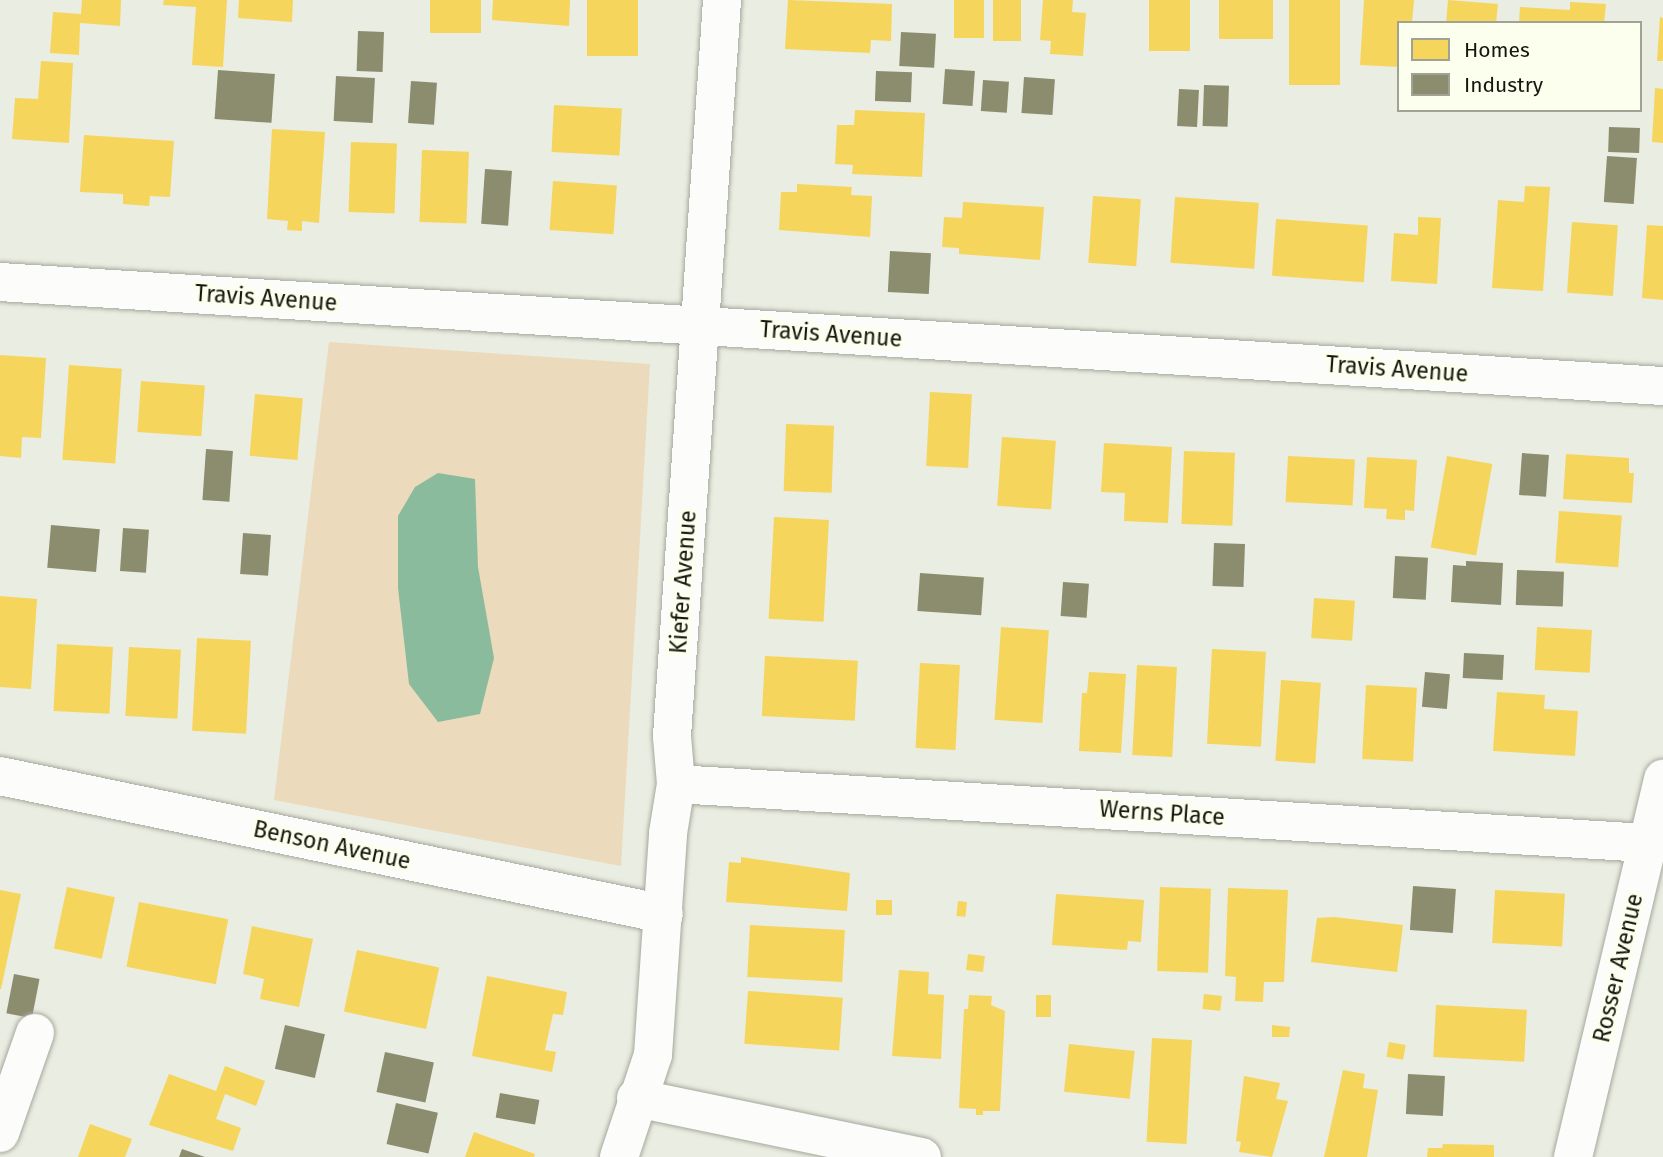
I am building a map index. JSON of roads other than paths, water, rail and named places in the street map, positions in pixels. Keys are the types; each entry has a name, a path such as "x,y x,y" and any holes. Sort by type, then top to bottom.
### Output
{"street":[{"name":"Kiefer Avenue","path":"619,1157 636,1098 653,1055 668,833 676,784 672,736 722,0"},
{"name":"Travis Avenue","path":"0,282 1663,386"},
{"name":"Benson Avenue","path":"0,776 664,914"},
{"name":"Rosser Avenue","path":"1573,1157 1663,779"},
{"name":"Werns Place","path":"676,784 1647,843"},
{"path":"0,1133 35,1033"},
{"path":"636,1098 922,1157"}]}
